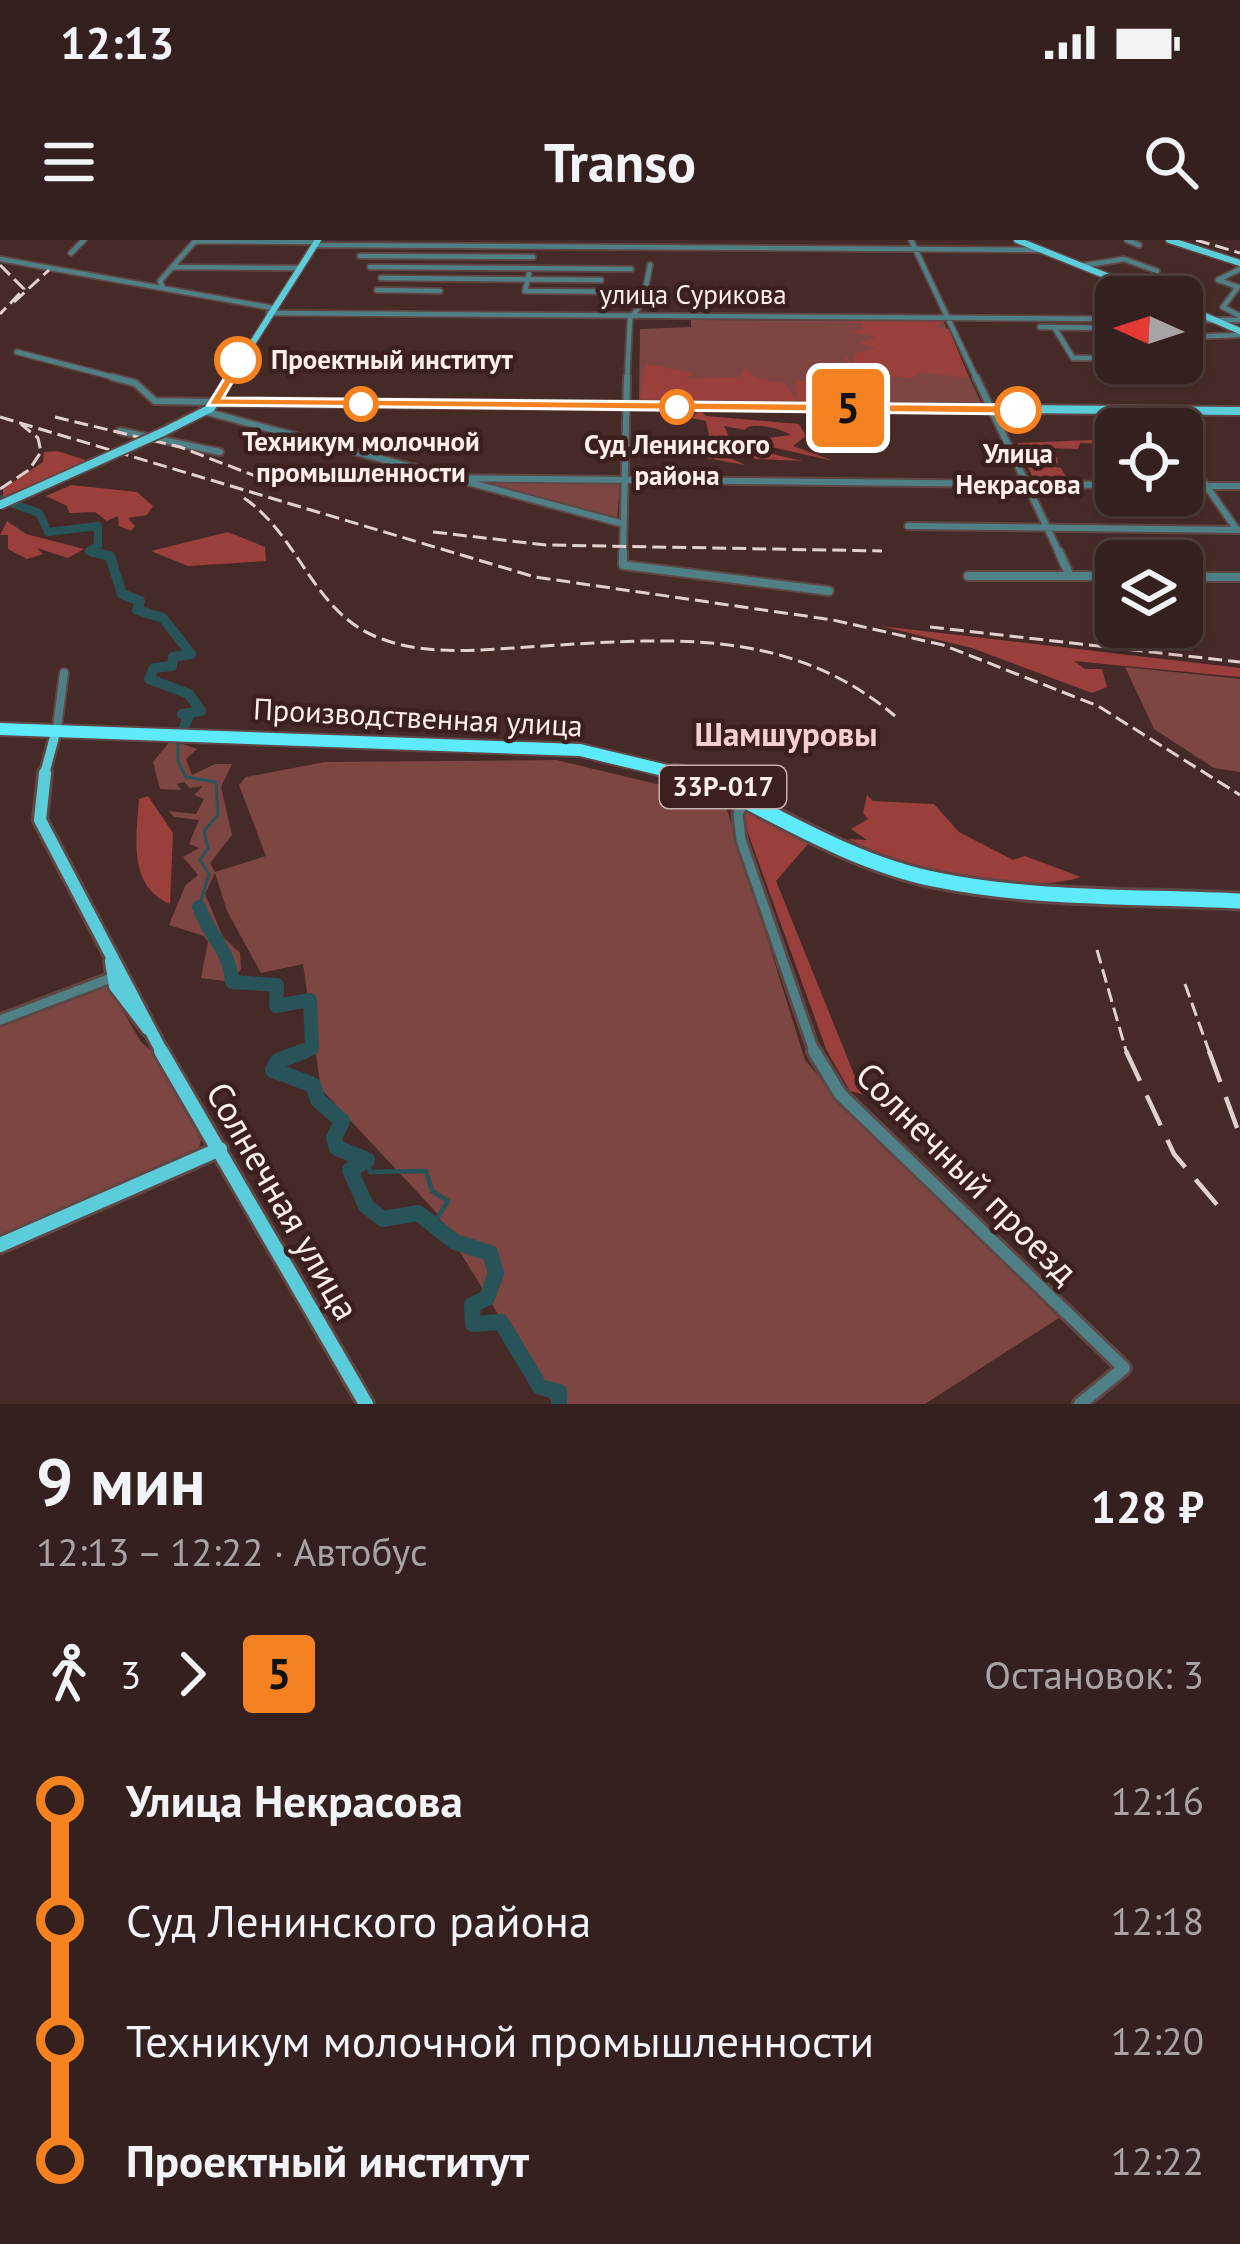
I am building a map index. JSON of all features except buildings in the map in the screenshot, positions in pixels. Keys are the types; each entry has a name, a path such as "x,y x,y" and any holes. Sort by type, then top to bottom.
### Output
{"highway":[{"name":"Производственная улица","path":"0,727 496,739 601,748 737,787 855,848 936,875 1155,894"},
{"name":"Производственная улица","path":"182,732 580,750 665,768 747,796 854,853 922,877 1002,889 1230,898"}],"main road":[{"path":"1017,240 1106,276"},
{"path":"1169,240 1240,266"},
{"path":"0,505 206,412 316,242"},
{"path":"1203,315 1240,333"},
{"path":"213,402 1095,410"},
{"path":"1203,411 1240,411"},
{"path":"57,729 44,775 40,820 117,975"},
{"name":"Солнечная улица","path":"117,975 133,1017 148,1029 220,1148 366,1404"},
{"path":"0,1245 220,1148"}],"street":[{"path":"71,253 84,240"},
{"path":"910,240 1070,576"},
{"path":"1127,240 1139,244"},
{"path":"161,285 195,241 1042,250"},
{"path":"377,290 440,293 465,246"},
{"path":"537,246 525,291 644,292"},
{"path":"360,256 533,257"},
{"name":"улица Сурикова","path":"0,259 161,285 271,310 1095,319"},
{"path":"1081,266 1124,259 1157,271"},
{"path":"650,265 650,286 634,316 621,480 622,564 829,591"},
{"path":"1240,266 1218,280 1238,287 1222,308 1240,318"},
{"path":"172,267 299,268"},
{"path":"370,267 631,268"},
{"path":"381,278 601,280"},
{"path":"1203,320 1240,318"},
{"path":"1066,319 1072,327"},
{"path":"1040,327 1095,328"},
{"path":"1054,327 1073,358 1095,358"},
{"path":"1203,336 1240,333"},
{"path":"17,352 135,382 155,401 213,402"},
{"path":"206,412 620,523"},
{"path":"120,431 220,452"},
{"path":"448,478 1095,485"},
{"path":"1203,480 1239,531"},
{"path":"1203,486 1240,486"},
{"path":"908,526 1239,531"},
{"path":"968,576 1095,576"},
{"path":"1203,577 1240,577"},
{"path":"57,729 64,673"},
{"name":"Солнечный проезд","path":"747,796 738,814 755,889 814,1052 840,1094 1124,1368 1080,1404"},
{"path":"0,1019 117,975"}],"shaded area":[{"path":"828,319 946,321 935,327 949,329 969,378 918,372 913,378 855,374 856,383 867,385 873,396 865,403 921,406 862,405 843,353 852,364 856,353 876,348 858,343 876,337 846,331 862,330 863,323"},
{"path":"691,320 943,321 983,407 639,403 640,329 691,327"},
{"path":"646,364 697,374 686,377 691,379 739,377 746,368 756,378 786,384 798,402 795,381 847,381 852,398 827,403 853,405 646,403 640,399"},
{"path":"700,410 706,416 799,424 806,436 793,446 834,461 744,441 791,435 757,426 745,430 724,426 730,438 740,440 725,443 803,461 756,459 714,443 709,448 745,465 690,455 710,441 706,421 691,418"},
{"path":"1095,440 1080,443 1078,449 1024,447 1057,457 1058,463 1050,466 1061,468 1067,479 1033,478 1018,443"},
{"path":"44,452 89,461 3,497 3,489 43,462"},
{"path":"494,482 620,483 617,519 487,488"},
{"path":"71,485 137,492 153,506 147,515 128,518 135,526 131,531 119,526 118,516 107,521 95,512 69,513 67,506 46,496"},
{"path":"7,521 26,534 84,549 68,558 37,548 43,554 27,559 8,549 8,535 0,535"},
{"path":"228,532 265,547 266,561 188,566 151,551"},
{"path":"880,626 1240,668 1240,677 1074,661 1085,669 1102,669 1107,687 1092,693 972,648"},
{"path":"1125,667 1240,679 1240,772 1214,768 1154,729"},
{"path":"171,740 197,749 186,759 192,775 215,764 232,764 221,787 232,835 210,863 215,872 266,856 239,785 246,777 325,762 556,760 724,800 805,1060 842,1104 1059,1318 925,1404 553,1404 435,1211 321,1089 303,964 261,973 227,911 215,873 205,894 223,937 240,953 241,969 232,982 201,978 208,942 204,936 169,925 185,886 198,875 183,857 199,848 189,844 199,820 174,817 169,811 196,814 204,799 194,795 203,786 190,788 184,782 177,784 181,790 160,789 153,762"},
{"path":"867,795 873,801 934,804 959,832 1013,860 1025,856 1081,877 1056,882 995,881 899,860 848,839 867,840 851,829 868,819 863,813"},
{"path":"148,796 173,833 170,904 147,886 138,860 139,799"},
{"path":"751,801 805,832 809,843 776,881 862,1094 850,1091 826,1049 748,833 744,810"},
{"path":"106,982 141,1042 153,1052 201,1140 199,1148 0,1238 0,1023"}],"waterway":[{"path":"0,499 39,513 48,532 98,526 98,546 89,551 93,552"},
{"path":"93,552 110,556 122,594 140,601 137,610 163,618 191,654 173,657 172,666 154,668 149,679 189,694 201,711 182,714 188,718 178,740"},
{"path":"93,552 105,555"},
{"path":"178,740 178,761 186,777 216,782 218,815 204,831 208,848 200,860 209,874 199,907"},
{"path":"199,907 227,961 232,982 277,985 276,1006 310,1000 312,1048 304,1051"},
{"path":"296,1054 304,1051"},
{"path":"304,1051 278,1061 273,1070 313,1085 318,1100 342,1121 334,1138 337,1148 367,1160 350,1170 366,1206 383,1219 418,1213 455,1242 490,1253 496,1273 487,1298 472,1305 473,1324 501,1322 540,1387 559,1392 559,1404"},
{"path":"367,1160 370,1172 426,1171 432,1191 448,1201 435,1221"}],"railway":[{"path":"1196,240 1240,253"},
{"path":"0,265 24,289 0,314"},
{"path":"14,302 49,270"},
{"path":"0,417 535,577 833,620 943,645 1098,706 1240,795"},
{"path":"55,417 180,447 284,487"},
{"path":"0,489 29,470 41,452 38,438 21,424"},
{"path":"244,498 280,533 339,612 382,639 417,648 454,650 626,641 720,644 810,665 853,686 895,716"},
{"path":"433,532 546,545 882,551"},
{"path":"930,627 1240,662"},
{"path":"1097,950 1126,1052"},
{"path":"1185,984 1210,1054"},
{"path":"1209,1051 1240,1136"},
{"path":"1126,1052 1174,1154 1224,1213"}],"bus line":[{"name":"5","path":"238,360 213,402 1018,410"}],"place":[{"name":"Проектный институт","path":"238,360"},
{"name":"Техникум молочной промышленности","path":"361,404"},
{"name":"Суд Ленинского района","path":"677,407"},
{"name":"Улица Некрасова","path":"1018,410"}],"district":[{"name":"Шамшуровы","path":"786,734"}]}
